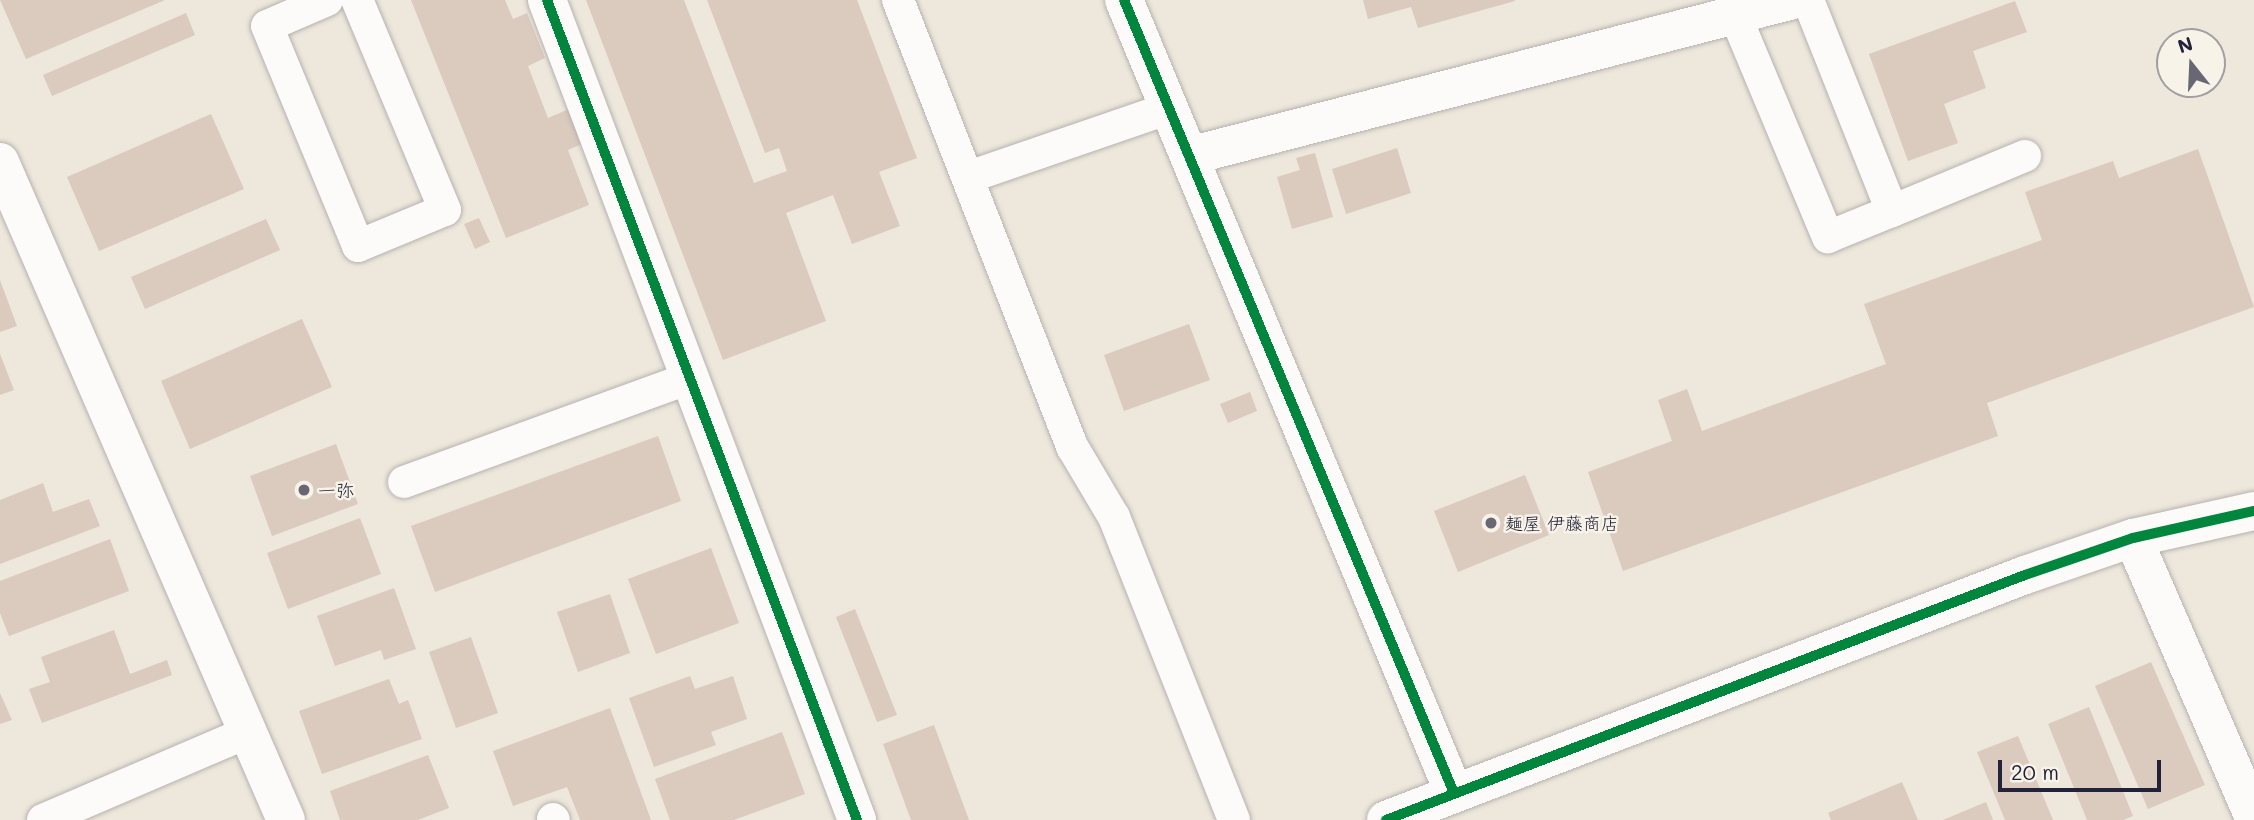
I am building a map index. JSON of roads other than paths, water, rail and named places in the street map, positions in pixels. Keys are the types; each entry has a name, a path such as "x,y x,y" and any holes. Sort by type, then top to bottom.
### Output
{"street":[{"path":"547,0 858,820"},
{"path":"1124,0 1454,793"},
{"path":"1189,156 1793,0"},
{"path":"0,162 286,820"},
{"path":"1386,820 2133,538 2254,511"},
{"path":"2133,538 2249,794"}],"lane":[{"path":"327,0 267,26 359,246 445,210 357,0"},
{"path":"898,0 1073,449 1114,517 1234,820"},
{"path":"1808,0 1892,211"},
{"path":"1735,15 1828,237 2025,156"},
{"path":"969,177 1169,108"},
{"path":"404,482 692,377"},
{"path":"43,820 248,732"}],"place":[{"name":"一弥","path":"304,490"},
{"name":"麺屋 伊藤商店","path":"1491,523"}]}
